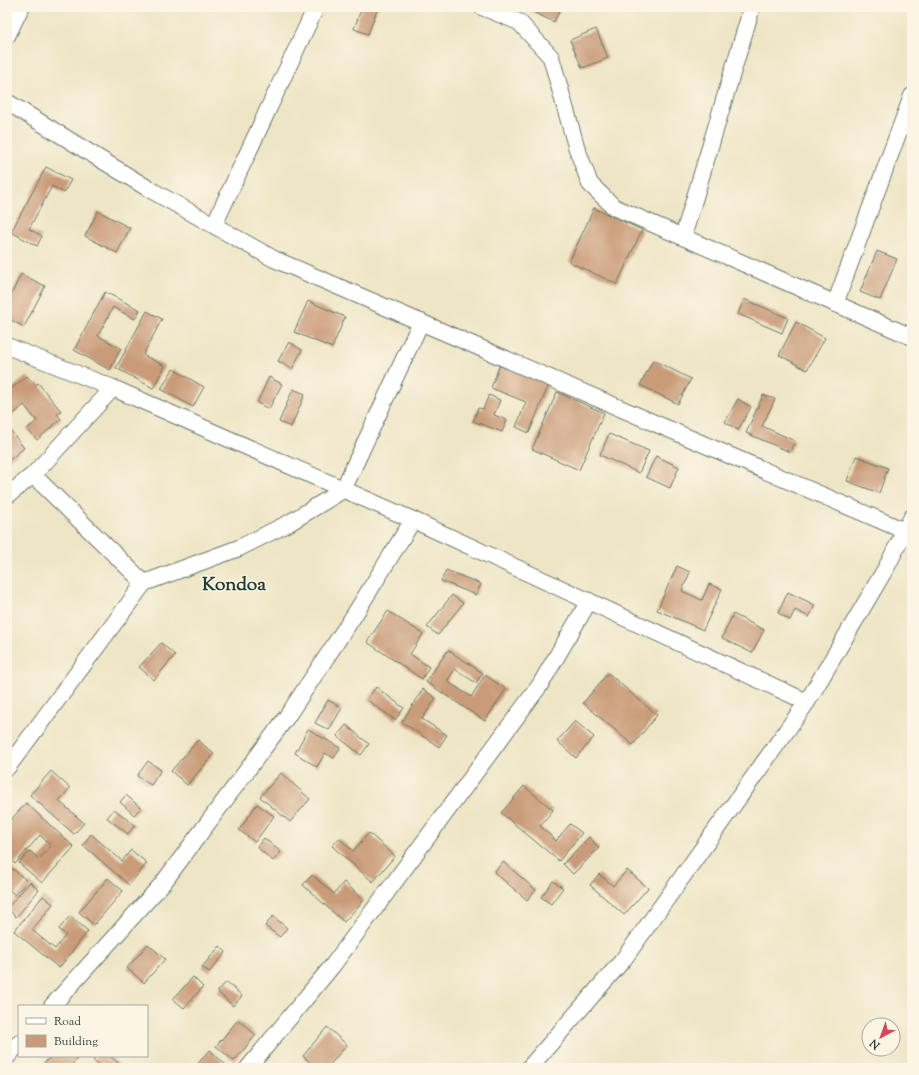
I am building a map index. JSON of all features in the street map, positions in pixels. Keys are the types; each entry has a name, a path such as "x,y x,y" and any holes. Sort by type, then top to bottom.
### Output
{"street":[{"path":"7,36 21,7"},
{"path":"214,225 316,7"},
{"path":"482,7 519,22 551,57 576,146 590,184 614,207 912,337"},
{"path":"683,237 752,7"},
{"path":"835,304 912,96"},
{"path":"7,102 149,189 274,259 909,533"},
{"path":"7,768 144,583 239,548 289,523 343,490 421,322"},
{"path":"7,346 112,388 413,520 807,702"},
{"path":"7,496 33,475 112,388"},
{"path":"33,475 144,583"},
{"path":"529,1068 623,960 807,702 886,568 909,533 912,517"},
{"path":"53,1005 163,883 286,718 353,617 413,520"},
{"path":"248,1068 333,965 540,685 589,601"},
{"path":"7,1057 18,1044"}],"building":[{"path":"362,7 378,7 368,34 354,29"},
{"path":"523,7 561,7 554,22"},
{"path":"596,29 608,58 582,68 570,40"},
{"path":"46,167 71,180 64,193 52,186 29,229 42,236 37,246 11,232"},
{"path":"594,208 642,230 617,284 569,262"},
{"path":"98,211 130,228 117,253 85,236"},
{"path":"877,251 897,259 880,300 860,292"},
{"path":"21,274 45,286 24,327 7,318 7,303"},
{"path":"105,292 140,310 135,319 113,307 98,336 121,348 110,370 74,350"},
{"path":"744,299 788,318 782,333 738,314"},
{"path":"308,301 345,317 332,348 294,332"},
{"path":"147,311 162,319 143,355 165,366 153,388 116,368"},
{"path":"796,322 825,338 807,370 779,355"},
{"path":"289,342 302,350 292,369 278,361"},
{"path":"653,360 691,379 678,404 640,385"},
{"path":"500,364 549,384 529,433 516,427 526,402 491,388"},
{"path":"173,369 204,387 193,407 161,389"},
{"path":"27,376 35,385 38,383 61,411 57,414 61,419 37,440 27,429 37,421 24,405 10,417 7,414 7,392"},
{"path":"269,377 282,384 269,409 257,403"},
{"path":"293,389 305,394 291,427 279,422"},
{"path":"557,392 604,413 579,470 532,449"},
{"path":"489,395 500,400 494,415 507,420 502,432 473,421 478,408 483,409"},
{"path":"763,395 775,399 762,426 795,441 790,452 746,433"},
{"path":"738,399 751,407 738,430 725,422"},
{"path":"7,426 24,448 7,462"},
{"path":"609,434 649,451 639,473 600,455"},
{"path":"656,456 679,467 670,488 646,477"},
{"path":"856,456 888,468 879,493 847,481"},
{"path":"677,566 690,572 682,591 702,600 709,584 722,589 703,630 657,610"},
{"path":"446,570 481,584 476,595 441,581"},
{"path":"788,592 815,605 809,617 795,610 790,620 778,613"},
{"path":"452,595 463,603 438,635 427,627"},
{"path":"388,611 423,634 410,654 429,667 422,679 367,642"},
{"path":"733,614 764,630 752,653 722,638"},
{"path":"161,643 175,655 154,680 139,667"},
{"path":"448,650 483,673 476,683 455,669 447,681 471,697 485,675 506,689 485,721 426,682"},
{"path":"608,673 657,715 633,745 583,703"},
{"path":"376,687 404,708 395,720 367,700"},
{"path":"423,689 436,698 422,719 447,735 439,747 402,722"},
{"path":"328,700 342,708 329,730 315,723"},
{"path":"575,721 594,737 576,758 557,741"},
{"path":"346,725 369,744 361,755 337,736"},
{"path":"308,729 340,748 334,758 325,753 317,767 295,753"},
{"path":"198,740 214,754 187,785 171,771"},
{"path":"148,761 161,770 151,785 137,776"},
{"path":"51,771 70,788 59,801 84,823 74,834 30,795"},
{"path":"281,773 310,799 290,822 260,797"},
{"path":"524,786 553,810 540,826 556,841 570,824 582,833 559,861 501,813"},
{"path":"126,795 141,808 134,815 120,802"},
{"path":"26,803 74,847 42,883 19,863 30,851 39,859 51,846 40,835 15,864 7,857 7,824"},
{"path":"257,804 274,816 255,842 239,830"},
{"path":"114,809 135,825 128,834 107,818"},
{"path":"369,833 395,856 373,882 332,846 339,838 353,851"},
{"path":"91,834 122,861 131,850 147,863 129,885 83,845"},
{"path":"589,837 599,848 573,874 563,864"},
{"path":"264,838 281,852 273,861 257,847"},
{"path":"503,862 536,890 527,900 494,872"},
{"path":"8,865 27,881 15,895 7,888"},
{"path":"627,870 648,888 624,915 590,885 599,874 613,886"},
{"path":"312,875 334,894 344,882 364,900 344,922 303,885"},
{"path":"108,878 123,891 94,925 79,912"},
{"path":"553,881 563,888 551,904 541,897"},
{"path":"30,882 39,890 16,917 7,908"},
{"path":"43,896 53,904 32,930 55,949 66,935 59,929 70,916 88,931 59,968 14,931"},
{"path":"273,916 287,928 280,937 265,926"},
{"path":"148,944 165,959 144,983 127,968"},
{"path":"220,946 226,952 209,972 202,967"},
{"path":"193,977 203,987 184,1008 173,999"},
{"path":"227,982 242,996 233,1006 217,991"},
{"path":"238,1020 256,1035 234,1061 216,1046"},
{"path":"327,1027 347,1045 327,1068 316,1068 303,1056"},
{"path":"210,1050 229,1068 194,1068"},
{"path":"50,1057 78,1058 69,1068 40,1068"},
{"path":"95,1057 111,1057 124,1068 103,1068 93,1060"}],"district":[{"name":"Kondoa","path":"234,585"}]}
